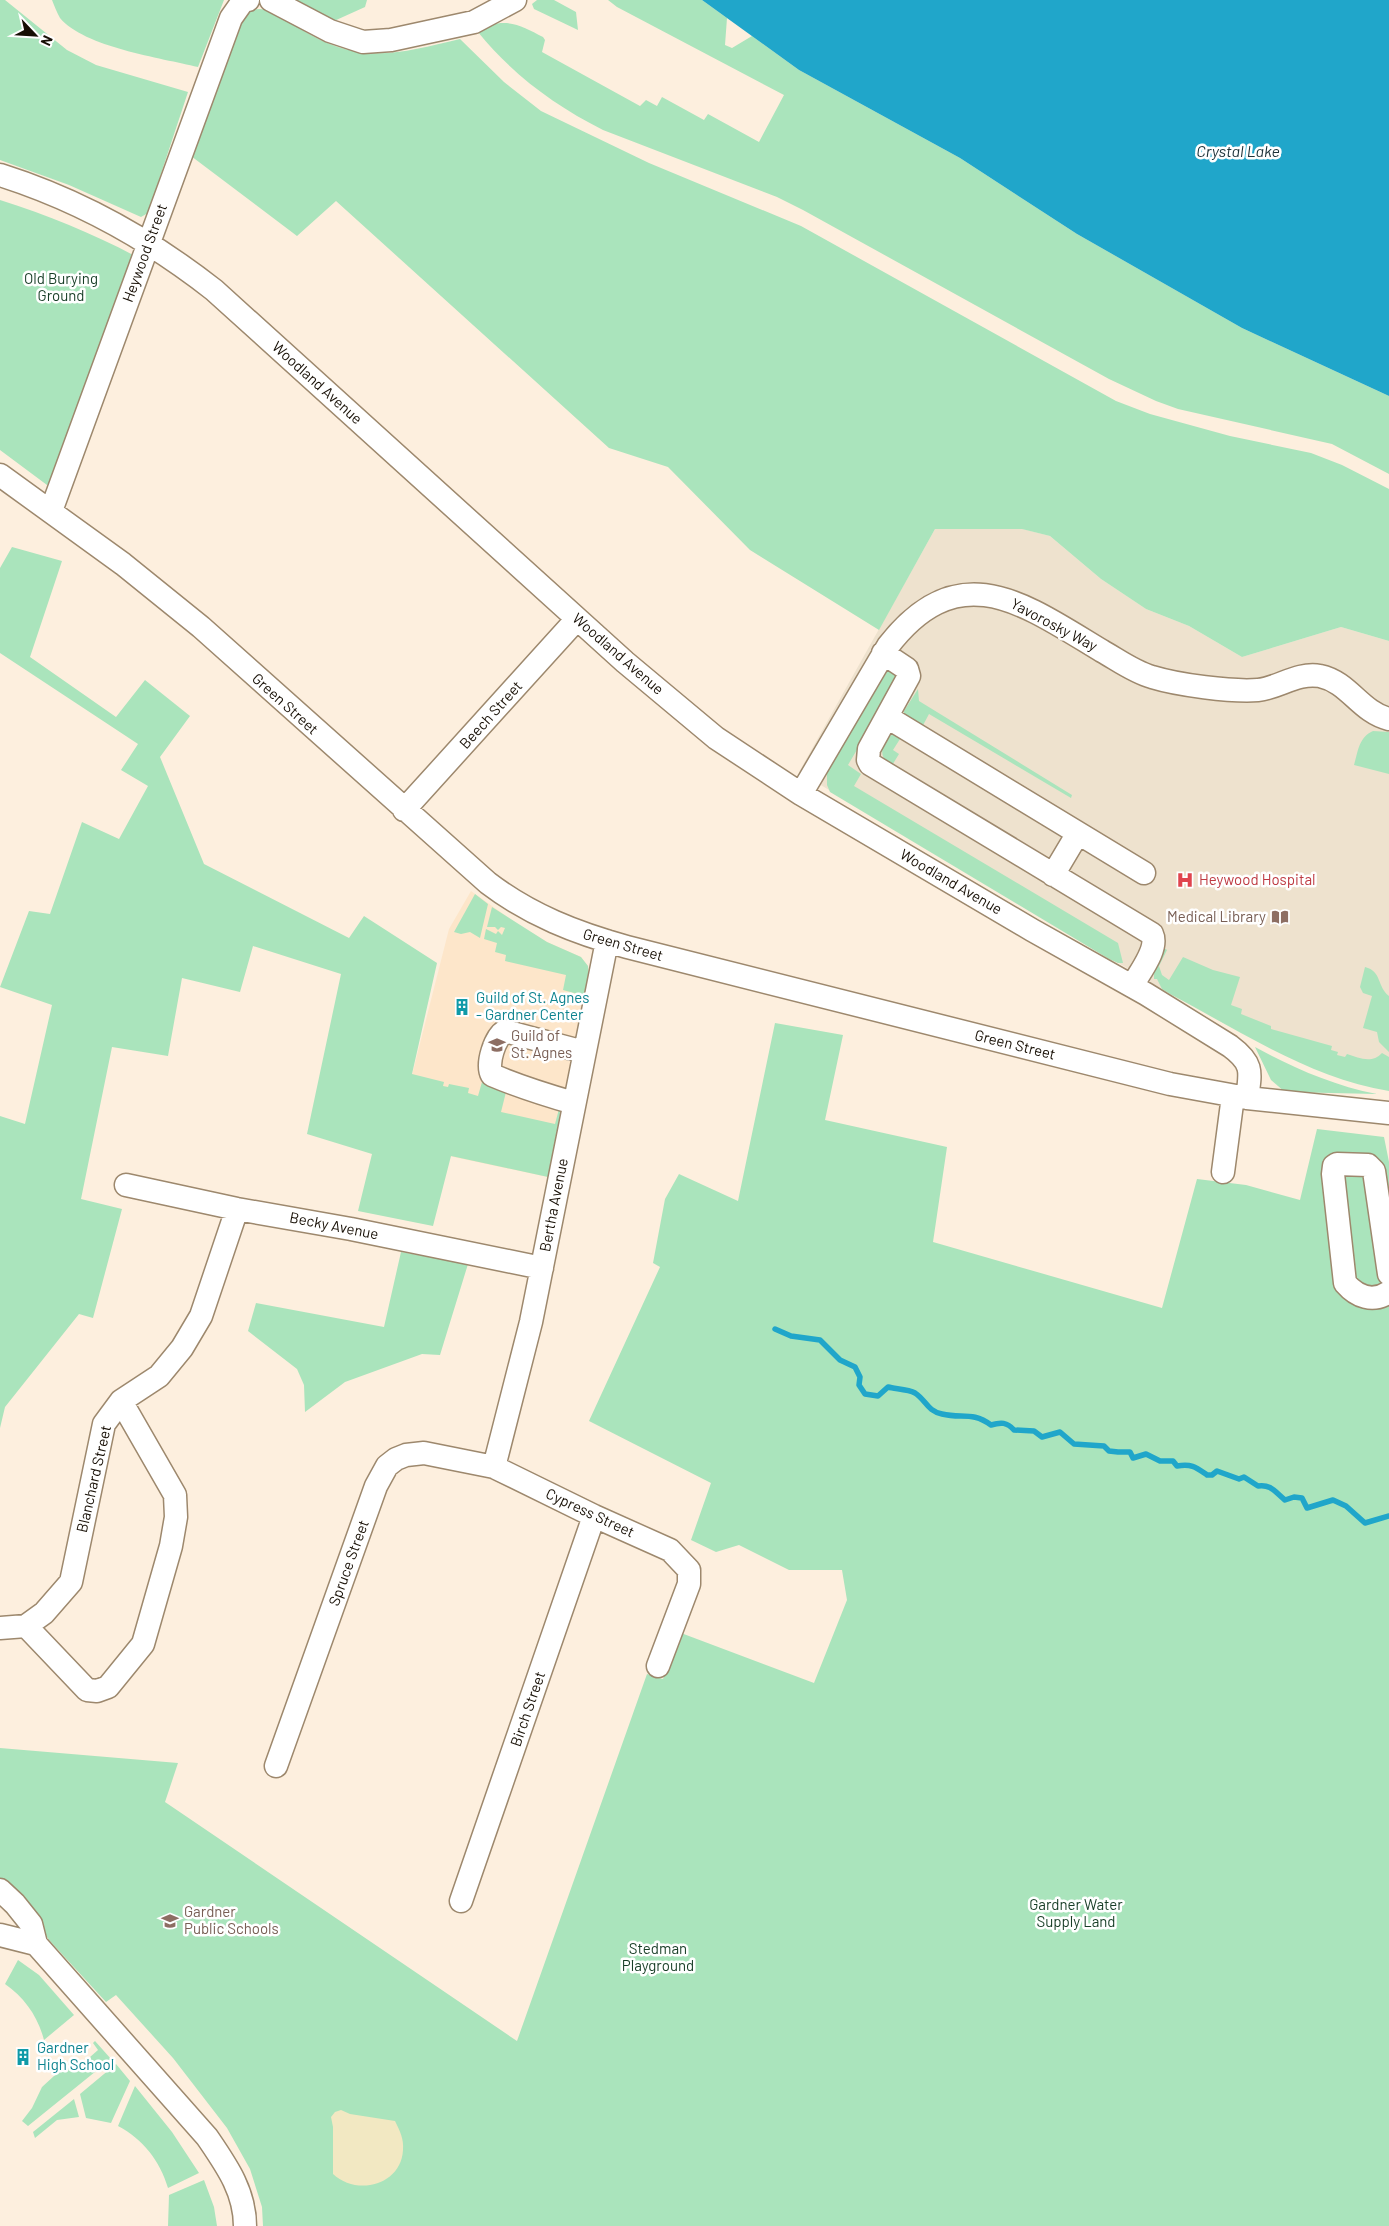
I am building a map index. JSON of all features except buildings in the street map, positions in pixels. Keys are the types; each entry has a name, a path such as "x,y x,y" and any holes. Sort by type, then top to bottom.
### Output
{"street":[{"name":"Heywood Street","path":"51,512 231,18 243,1 248,0"},
{"path":"272,0 330,31 363,42 391,40 466,24 515,0"},
{"name":"Woodland Avenue","path":"0,175 37,186 100,214 148,242 214,290 628,665 716,738 801,794 1132,986 1243,1056 1248,1066 1249,1074 1240,1097 1223,1172"},
{"name":"Green Street","path":"0,475 123,564 201,628 404,810 504,895 559,925 607,941 1142,1077 1240,1097 1389,1113"},
{"name":"Yavorosky Way","path":"801,794 883,653 900,630 913,616 926,608 954,597 971,594 990,594 1016,602 1037,612 1124,664 1151,677 1184,684 1258,690 1304,675 1319,676 1343,685 1371,712 1388,719"},
{"name":"Beech Street","path":"404,810 577,619"},
{"path":"883,653 904,666 909,672 908,680 869,749 868,760 870,764 1152,934 1154,943 1132,986"},
{"path":"887,717 1144,874"},
{"path":"1053,875 1078,833"},
{"name":"Bertha Avenue","path":"494,1467 530,1328 607,941"},
{"path":"574,1103 533,1092 513,1082 492,1075 490,1068 496,1040 505,1031 584,1052"},
{"path":"1389,1274 1384,1213 1372,1167 1340,1164 1334,1166 1333,1174 1343,1277 1346,1283 1360,1296 1366,1298 1384,1295 1389,1292"},
{"name":"Becky Avenue","path":"126,1185 237,1209 351,1229 542,1268"},
{"name":"Blanchard Street","path":"26,1626 44,1613 71,1582 104,1424 121,1401 159,1376 182,1348 201,1316 237,1209"},
{"path":"0,1628 26,1626 86,1690 97,1691 108,1687 144,1644 171,1546 176,1517 175,1495 121,1401"},
{"name":"Spruce Street","path":"276,1766 382,1473 400,1457 424,1453 494,1467"},
{"name":"Cypress Street","path":"494,1467 594,1516 670,1550 683,1562 689,1570 689,1584 658,1666"},
{"name":"Birch Street","path":"462,1901 594,1516"},
{"path":"0,1890 15,1904 31,1924 36,1944 207,2137 225,2163 236,2184 242,2203 245,2226"},
{"path":"0,1935 36,1944"}],"shaded area":[{"name":"Heywood Hospital","path":"935,529 1023,529 1050,536 1101,579 1146,609 1189,626 1242,657 1341,627 1389,641 1389,1080 1162,989 799,772"},
{"name":"Guild of St. Agnes","path":"471,891 547,942 581,957 588,966 589,980 548,1177 397,1145 412,1075 449,929"}],"green space":[{"path":"0,0 5,0 67,50 96,65 188,92 148,213 141,217 69,185 0,160"},
{"path":"52,0 224,0 198,67 124,50 86,37 71,28 60,18"},
{"path":"292,0 367,0 365,7 334,21"},
{"path":"537,0 554,0 576,12 578,30 534,9 532,4"},
{"path":"608,0 702,0 727,18 725,45 732,48 752,36 799,70 960,158 1077,234 1242,328 1389,396 1389,474 1332,444 1178,409 1109,379 777,197 603,130 535,88 505,62 478,32 487,26 498,23 524,28 543,37 545,40 542,52 640,106 646,100 657,106 662,97 704,120 708,114 759,142 784,95 617,7"},
{"path":"260,9 274,13 311,35 331,44 367,53 402,51 460,39 504,82 541,111 649,163 801,226 1116,401 1150,414 1230,436 1311,453 1342,465 1389,489 1389,641 1341,627 1242,657 1189,626 1146,609 1101,579 1050,536 1022,529 935,529 879,630 750,550 668,467 609,448 336,201 297,236 187,153 230,36 247,10"},
{"name":"Old Burying Ground","path":"0,200 69,225 135,256 51,482 47,485 0,450"},
{"path":"12,547 62,561 30,657 116,717 145,680 190,716 160,757 204,864 349,938 364,916 437,963 412,1074 444,1082 443,1086 448,1087 449,1084 469,1088 468,1093 478,1096 482,1082 507,1088 501,1112 555,1124 559,1109 561,1109 548,1177 451,1156 433,1226 358,1211 372,1154 307,1134 341,974 253,946 240,992 182,978 168,1056 112,1047 81,1199 122,1209 93,1318 79,1314 5,1407 0,1428 0,1116 25,1124 52,1005 0,987 29,911 50,914 82,822 119,839 148,786 121,770 138,744 0,653 0,568"},
{"path":"890,667 897,675 895,685 848,765 861,774 854,786 1118,943 1123,963 1109,959 830,792 827,785 827,771"},
{"path":"918,689 919,701 1072,795 1071,798 929,714 921,729 904,716 904,711"},
{"path":"1373,731 1389,732 1389,774 1354,765 1362,741"},
{"path":"896,735 900,739 893,750 899,754 891,767 885,760 882,750 887,737"},
{"path":"475,894 488,904 480,938 470,932 461,934 454,932"},
{"path":"492,907 547,942 581,957 588,966 589,980 585,996 563,990 566,975 505,961 506,955 495,952 497,943 484,939 486,929 496,934 498,931 502,935 505,928 501,927 498,930 495,927 487,927"},
{"path":"1164,948 1167,950 1159,966 1162,975 1169,980 1183,957 1213,970 1240,977 1231,1005 1242,1009 1241,1014 1271,1026 1271,1029 1332,1046 1331,1050 1338,1052 1337,1055 1345,1057 1347,1054 1370,1059 1382,1053 1389,1057 1389,1091 1331,1076 1276,1052 1162,989 1157,979 1154,979 1154,969"},
{"path":"1365,967 1374,972 1389,996 1389,1052 1379,1042 1377,1032 1363,1028 1372,996 1363,993 1360,987"},
{"path":"775,1023 843,1035 825,1120 947,1147 933,1242 1162,1308 1197,1179 1246,1185 1300,1200 1317,1129 1384,1137 1389,1162 1389,2226 263,2226 262,2207 250,2169 227,2128 173,2058 116,1995 106,2002 49,1940 31,1912 0,1882 0,1748 178,1763 165,1802 517,2041 647,1674 663,1679 681,1633 814,1683 847,1600 842,1570 789,1570 739,1545 716,1552 691,1540 711,1483 589,1421 660,1267 653,1263 665,1199 679,1174 738,1201"},
{"path":"1255,1047 1314,1075 1344,1086 1377,1094 1285,1092 1271,1080"},
{"path":"401,1252 468,1264 440,1355 422,1354 345,1382 305,1412 304,1385 297,1369 248,1331 256,1303 384,1327"},
{"path":"18,1960 39,1975 74,2015 44,2040 30,2009 19,1995 5,1984"},
{"path":"95,2041 111,2059 28,2126 22,2121 32,2108 42,2087 66,2065 73,2072 98,2050 93,2043"},
{"path":"116,2064 130,2081 111,2123 86,2118 80,2094"},
{"path":"135,2086 172,2132 199,2173 168,2188 155,2160 143,2144 118,2126"},
{"path":"74,2099 79,2117 57,2120 35,2138 33,2132"},
{"path":"204,2180 214,2207 217,2226 168,2226 169,2195"}],"sand":[{"path":"341,2110 350,2114 395,2121 402,2139 403,2150 400,2162 394,2172 386,2179 376,2184 365,2186 353,2185 333,2174 333,2127 331,2117 335,2112"}],"water":[{"name":"Crystal Lake","path":"702,0 1389,0 1389,396 1242,328 1077,234 960,158 799,70"}],"waterway":[{"path":"775,1329 791,1336 820,1340 840,1360 855,1367 860,1377 859,1385 865,1394 878,1396 888,1387 909,1391 919,1396 937,1413 978,1418 991,1425 1004,1423 1014,1430 1034,1431 1042,1437 1060,1432 1074,1444 1104,1446 1109,1451 1130,1452 1133,1458 1146,1454 1160,1461 1173,1461 1177,1466 1187,1465 1194,1467 1207,1475 1212,1475 1217,1471 1239,1479 1244,1477 1258,1486 1270,1487 1285,1500 1294,1497 1302,1498 1307,1508 1333,1500 1346,1506 1365,1523 1389,1516"}],"place":[{"name":"Heywood Hospital","path":"1185,880"},
{"name":"Medical Library","path":"1280,917"},
{"name":"Guild of St. Agnes - Gardner Center","path":"462,1007"},
{"name":"Guild of St. Agnes","path":"497,1045"},
{"name":"Gardner Public Schools","path":"170,1921"},
{"name":"Gardner High School","path":"23,2057"}],"park label":[{"name":"Gardner Water Supply Land","path":"1076,1914"},
{"name":"Stedman Playground","path":"658,1958"}]}
